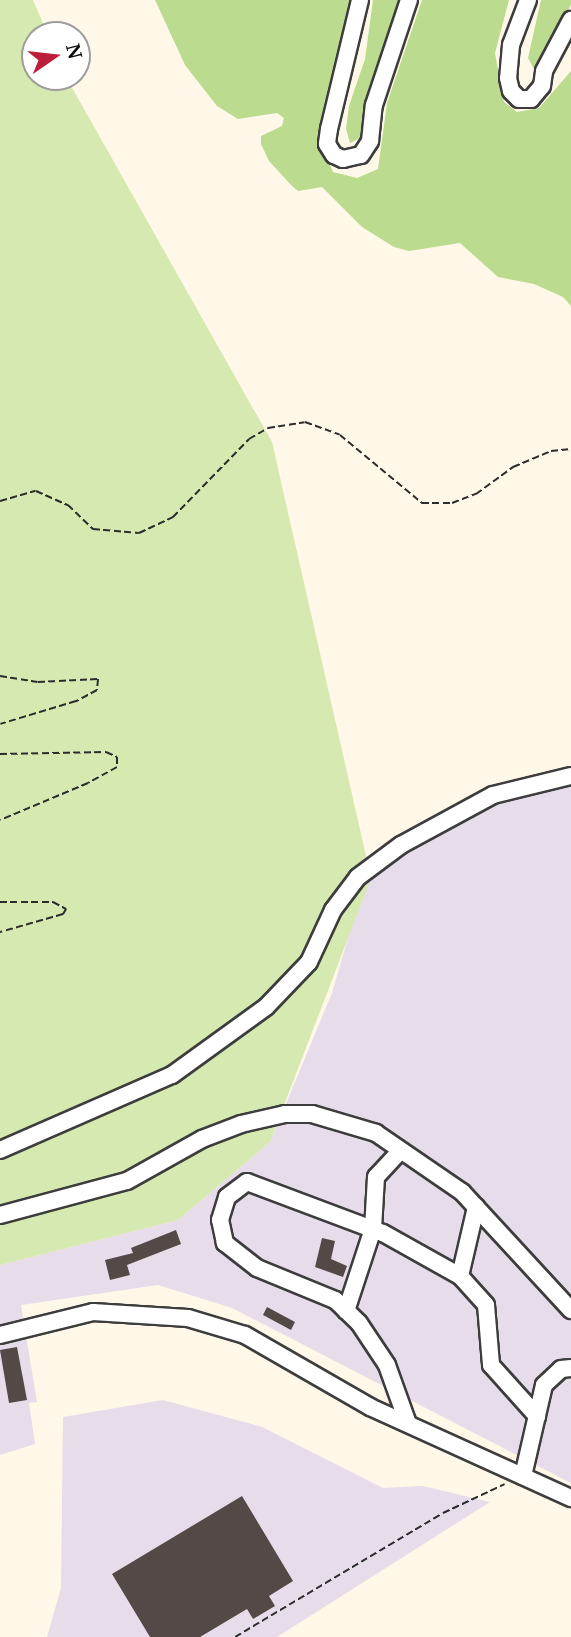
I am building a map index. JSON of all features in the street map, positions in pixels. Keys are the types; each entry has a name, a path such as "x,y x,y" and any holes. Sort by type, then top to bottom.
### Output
{"street":[{"path":"360,0 327,144 334,155 343,159 361,155 370,141 374,105 409,0"},
{"path":"528,0 511,45 508,78 511,91 519,99 531,99 542,86 544,71 571,20"},
{"path":"0,1150 172,1075 266,1007 309,962 333,910 358,877 401,845 493,795 571,776"},
{"path":"0,1215 127,1181 202,1139 285,1114 348,1121 376,1133 477,1207 571,1310"},
{"path":"346,1311 373,1229 376,1177 400,1152"},
{"path":"407,1421 387,1364 346,1311 334,1300 257,1268 225,1243 220,1220 227,1197 247,1182 265,1185 373,1229 460,1276 486,1305 491,1365 537,1416"},
{"path":"460,1276 477,1207"},
{"path":"0,1335 93,1312 188,1318 245,1335 370,1407 407,1421 571,1498"},
{"path":"523,1476 544,1385 561,1369 571,1368"}],"path":[{"path":"0,501 36,491 68,505 93,529 139,533 173,517 249,439 268,428 304,422 340,435 422,503 452,503 475,494 513,467 551,451 571,449"},
{"path":"0,676 38,682 98,679 97,691 76,701 0,724"},
{"path":"0,754 106,752 117,757 117,767 88,783 0,820"},
{"path":"0,902 53,902 66,909 63,914 0,932"},
{"path":"234,1637 443,1513 523,1476"}],"shaded area":[{"path":"571,783 571,1483 232,1308 158,1285 21,1305 37,1402 29,1403 35,1444 0,1455 0,1265 178,1220 270,1142 332,993 357,907 371,878 423,837 506,795"},
{"path":"163,1400 262,1427 383,1488 423,1486 490,1502 277,1637 47,1637 61,1588 63,1417"}],"green space":[{"path":"0,0 33,0 42,21 21,21 21,91 74,91 272,442 371,878 270,1142 178,1220 0,1265"},
{"path":"155,0 352,0 339,83 321,143 333,172 357,178 378,169 387,103 422,0 509,0 495,53 504,102 517,112 539,108 571,71 571,306 563,297 534,284 498,277 460,243 409,251 394,247 362,227 322,187 298,191 269,161 261,144 261,136 282,126 284,118 277,113 238,119 217,106 185,65"},
{"path":"373,0 405,0 364,136 350,143 346,129 349,106 365,59"},
{"path":"541,0 571,0 571,4 547,61 535,71 528,58"}],"building":[{"path":"176,1230 181,1244 127,1265 130,1275 110,1280 105,1260 133,1253 131,1248"},
{"path":"322,1238 335,1241 331,1259 347,1266 343,1277 315,1267"},
{"path":"267,1307 295,1322 291,1330 263,1315"},
{"path":"17,1347 27,1400 9,1403 0,1350"},
{"path":"242,1496 293,1581 269,1596 275,1606 253,1619 247,1609 200,1637 150,1637 112,1574"}]}
